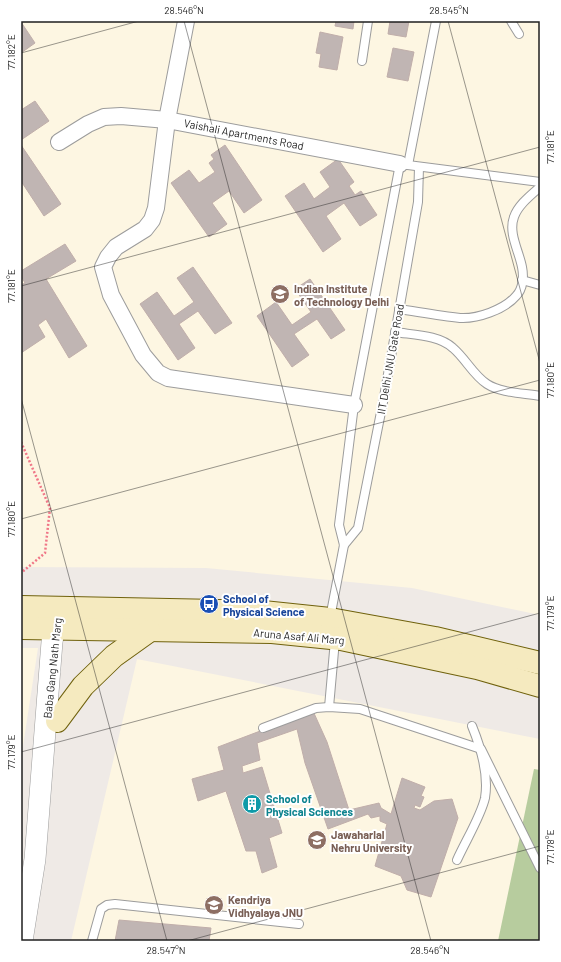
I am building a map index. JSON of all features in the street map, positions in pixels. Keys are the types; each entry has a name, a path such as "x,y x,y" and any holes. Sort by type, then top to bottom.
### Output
{"main road":[{"path":"21,607 58,622"},
{"name":"Aruna Asaf Ali Marg","path":"58,622 263,612 333,629 540,686"},
{"name":"Aruna Asaf Ali Marg","path":"58,622 149,631 272,632 333,629 435,638 540,663"},
{"path":"21,628 58,622"},
{"path":"57,721 83,686 114,656 149,631"}],"street":[{"path":"186,21 167,120 156,208 152,220 145,229 116,247 108,257 103,267 111,295 143,355 158,373 168,378 354,405"},
{"name":"Vaishali Apartments Road","path":"59,142 88,124 104,117 121,116 167,120 404,164"},
{"name":"Baba Gang Nath Marg","path":"33,941 46,860 57,721 58,622"},
{"name":"Baba Gang Nath Marg","path":"22,941 35,859 58,622"}],"lane":[{"path":"362,61 368,21"},
{"name":"IIT Delhi JNU Gate Road","path":"329,706 333,629 344,545 339,525 354,405 404,164 436,21"},
{"path":"511,21 519,34"},
{"name":"Vaishali Apartments Road","path":"404,164 540,182"},
{"name":"IIT Delhi JNU Gate Road","path":"344,545 358,528 418,202 419,167"},
{"path":"399,309 461,318 494,310 516,296 521,288 522,268 514,241 514,217 525,202 540,187"},
{"path":"522,280 540,285"},
{"path":"395,332 443,341 453,348 479,378 488,385 540,396"},
{"path":"263,728 316,708 329,706 360,709 481,749"},
{"path":"472,726 481,749 540,868"},
{"path":"457,860 485,799 484,768 481,749"},
{"path":"92,941 101,909 107,905 115,904 299,924"}],"path":[{"path":"21,442 50,508 45,553 21,573"}],"shaded area":[{"name":"Indian Institute of Technology Delhi","path":"21,21 540,21 540,615 412,588 206,568 21,567"},
{"path":"21,648 38,648 21,759"},
{"name":"Jawaharlal Nehru University","path":"137,659 540,739 540,941 71,941"}],"green space":[{"path":"534,769 540,770 540,941 498,941"}],"building":[{"path":"336,21 354,21 353,29 335,26"},
{"path":"390,21 409,21 406,37 388,34"},
{"path":"21,22 35,43 21,53"},
{"path":"320,32 343,37 337,70 319,67 321,54 316,53"},
{"path":"393,48 414,52 408,81 387,77"},
{"path":"35,101 49,121 21,140 21,110"},
{"path":"21,145 61,204 44,216 21,181"},
{"path":"225,145 262,200 244,213 229,191 212,203 227,224 209,237 171,183 189,170 199,183 215,172 209,163 214,159 211,155"},
{"path":"338,159 354,182 349,186 355,195 361,191 377,215 360,226 344,203 326,216 341,239 323,252 285,196 304,183 314,199 330,187 320,172"},
{"path":"65,244 76,261 46,279 87,346 69,358 46,319 38,325 45,337 21,353 21,285 25,283 21,276 21,271"},
{"path":"193,267 232,323 215,334 198,311 179,324 195,348 178,360 140,304 157,292 174,316 194,302 177,278"},
{"path":"310,279 345,330 331,339 317,319 294,334 309,355 292,367 257,316 276,302 292,325 311,312 295,289"},
{"name":"School of Physical Sciences","path":"313,711 327,742 349,810 379,803 381,808 391,814 402,778 425,787 421,796 424,797 420,807 415,805 414,808 420,810 434,801 452,799 458,818 431,897 407,890 401,876 375,866 387,824 380,821 380,816 371,818 368,814 328,829 305,763 297,729 257,743 260,760 242,766 243,773 262,767 282,833 269,838 277,867 262,873 256,851 246,851 226,791 198,801 192,779 224,770 218,747"},
{"name":"Kendriya Vidhyalaya JNU","path":"119,920 211,928 209,941 115,941"}],"place":[{"name":"Indian Institute of Technology Delhi","path":"280,294"},
{"name":"School of Physical Science","path":"209,604"},
{"name":"School of Physical Sciences","path":"252,804"},
{"name":"Jawaharlal Nehru University","path":"317,840"},
{"name":"Kendriya Vidhyalaya JNU","path":"214,905"}]}
